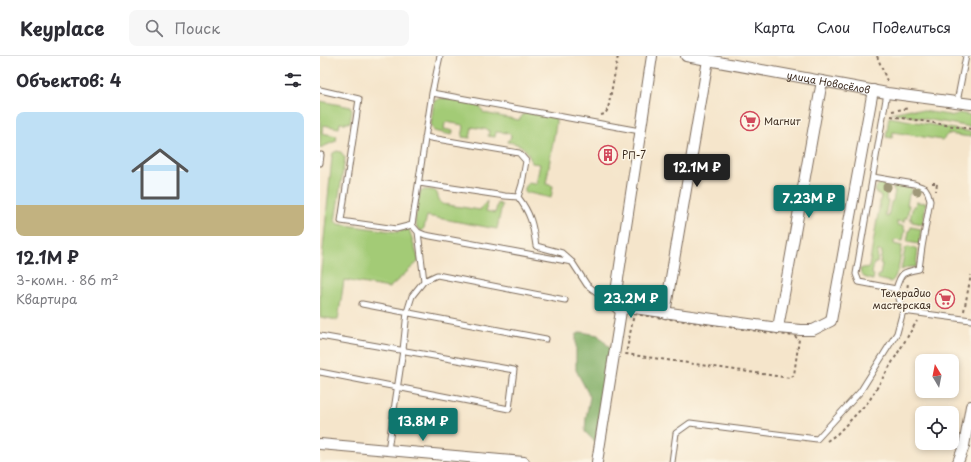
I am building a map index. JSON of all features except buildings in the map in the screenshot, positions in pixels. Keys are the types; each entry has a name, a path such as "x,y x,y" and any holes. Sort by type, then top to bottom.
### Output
{"street":[{"path":"597,462 640,131 652,56"},
{"name":"улица Новосёлов","path":"686,56 888,93 971,104"},
{"path":"665,313 708,60"},
{"path":"778,328 822,81"},
{"path":"618,308 627,307 801,330 814,330 831,320 873,90"},
{"path":"958,462 964,446 971,406"},
{"path":"320,444 524,462"}],"lane":[{"path":"412,225 432,92 440,56"},
{"path":"957,102 966,56"},
{"path":"320,90 359,99 341,221 396,229 412,225"},
{"path":"432,92 640,131"},
{"path":"888,93 856,274 859,282 896,290"},
{"path":"425,137 519,153 526,161 518,197"},
{"path":"320,166 321,155"},
{"path":"672,462 676,433 690,423 817,439 860,392 897,332 903,310 896,290 900,276 908,271 919,268 930,201 925,188 914,184 873,177"},
{"path":"419,183 518,197"},
{"path":"518,197 530,215 536,246 562,254 572,262 586,285 618,308"},
{"path":"412,225 418,232 425,235 572,262"},
{"path":"418,232 424,281"},
{"path":"388,450 403,350 407,312 412,296 424,281 437,275 565,300"},
{"path":"362,304 546,339"},
{"path":"903,310 971,320"},
{"path":"320,336 514,370 509,409 320,372"}],"path":[{"path":"599,115 605,114 608,109 618,56"},
{"path":"876,56 890,88 888,93"},
{"path":"910,107 886,114 971,129"},
{"path":"963,319 971,275"},
{"path":"634,314 794,336 799,339 794,375 790,378 626,354 634,314"},
{"path":"824,444 837,434 869,401 917,321 921,319"}],"green space":[{"path":"441,98 478,103 484,113 519,120 525,112 556,118 546,184 553,186 551,198 525,192 525,188 528,183 536,184 540,164 532,163 526,150 517,144 507,142 511,136 509,133 496,132 495,137 488,136 489,130 472,127 470,138 462,137 463,125 446,122 444,129 453,131 452,135 434,131 431,124 434,101"},
{"path":"320,101 351,107 352,110 350,122 340,123 339,128 323,125 322,133 337,136 336,141 320,148"},
{"path":"911,109 955,116 958,113 971,115 971,127 891,113"},
{"path":"889,117 971,132 971,137 948,134 942,140 893,132 892,138 886,137"},
{"path":"337,151 341,152 345,158 335,221 338,224 397,232 409,229 419,261 389,288 344,280 338,320 320,317 320,280 332,157 333,153"},
{"path":"883,183 890,184 889,190 887,190 886,201 888,201 885,216 888,217 895,191 893,190 894,185 912,188 907,205 909,205 907,218 904,218 904,222 897,221 897,225 904,226 905,230 903,241 894,240 894,244 902,246 898,271 891,282 878,279 882,264 880,263 882,251 878,251 877,263 874,263 872,274 874,275 873,280 864,277 861,274 860,269 869,267 881,196 875,192 877,186"},
{"path":"424,190 435,191 442,204 480,210 487,201 486,211 495,213 498,203 502,205 497,229 427,216 424,228 421,231 417,228 415,221 420,192"},
{"path":"916,202 926,203 923,224 912,222 912,219 910,219 913,206 915,206"},
{"path":"911,227 921,229 919,244 907,242"},
{"path":"908,247 918,249 916,267 909,267 901,270 905,249"},
{"path":"581,332 598,335 610,348 595,442 585,432 590,397 576,370 576,335"}],"place":[{"name":"Магнит","path":"750,121"},
{"name":"РП-7","path":"608,155"},
{"name":"Телерадио мастерская","path":"945,299"}]}
